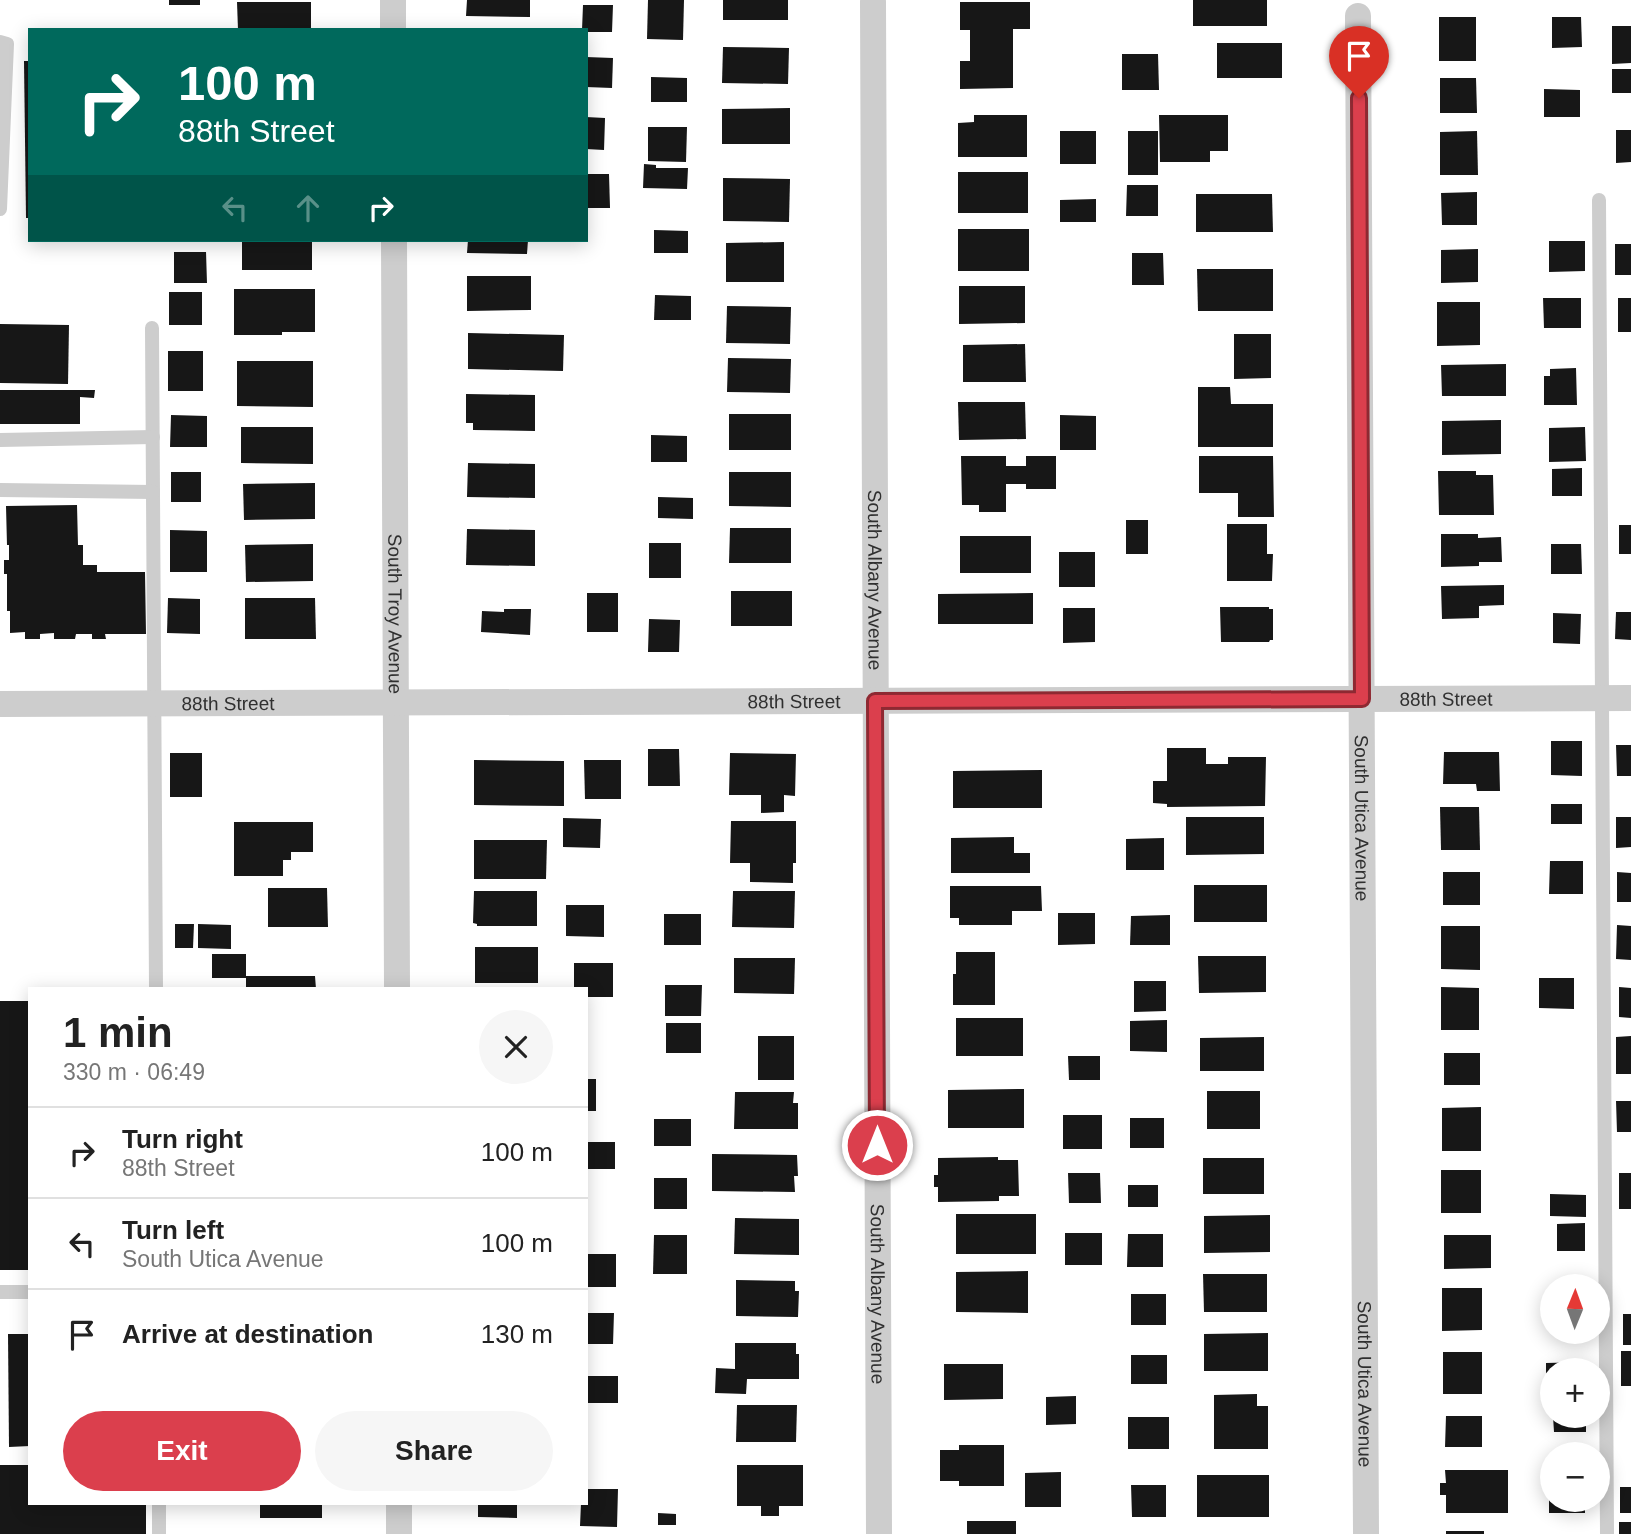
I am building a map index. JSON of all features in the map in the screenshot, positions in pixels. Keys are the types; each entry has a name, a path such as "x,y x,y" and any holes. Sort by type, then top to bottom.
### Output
{"street":[{"path":"393,0 393,28"},
{"name":"South Albany Avenue","path":"873,2 879,1534"},
{"name":"South Utica Avenue","path":"1358,16 1366,1534"},
{"name":"South Troy Avenue","path":"394,242 397,987"},
{"name":"88th Street","path":"0,704 1631,698"},
{"path":"399,1505 399,1534"}],"lane":[{"path":"0,209 3,43"},
{"path":"1600,200 1606,1534"},
{"path":"152,328 156,987"},
{"path":"0,440 153,437"},
{"path":"0,490 153,492"},
{"path":"0,1292 28,1292"},
{"path":"159,1505 159,1534"}],"building":[{"path":"169,0 200,0 200,5 169,5"},
{"path":"467,0 530,0 530,17 466,16"},
{"path":"648,0 684,0 683,40 647,39"},
{"path":"723,0 788,0 788,20 723,20"},
{"path":"1193,0 1267,0 1267,26 1193,26"},
{"path":"237,2 311,2 311,28 238,28"},
{"path":"960,2 1030,2 1030,29 1013,29 1013,88 960,89 960,61 970,61 970,30 960,30"},
{"path":"583,5 613,5 612,32 588,32 588,28 582,28"},
{"path":"1439,17 1476,17 1476,61 1439,61"},
{"path":"1552,17 1581,17 1582,47 1552,48"},
{"path":"1612,26 1631,26 1631,63 1612,64"},
{"path":"1217,43 1282,43 1282,78 1217,78"},
{"path":"723,47 789,48 788,84 722,83"},
{"path":"1122,54 1158,54 1159,90 1122,90"},
{"path":"588,57 613,58 612,88 588,87"},
{"path":"24,61 28,61 28,218"},
{"path":"1612,69 1631,69 1631,93 1612,93"},
{"path":"651,77 687,78 687,102 651,102"},
{"path":"1440,78 1476,78 1477,113 1440,113"},
{"path":"1544,89 1580,90 1580,117 1544,117"},
{"path":"790,108 790,144 722,144 722,109"},
{"path":"974,115 1027,115 1027,157 958,157 958,123 974,122"},
{"path":"1159,115 1228,115 1228,151 1210,151 1210,162 1160,162"},
{"path":"588,117 605,118 604,150 588,149"},
{"path":"648,127 687,127 686,162 648,161"},
{"path":"1616,130 1631,130 1631,162 1616,163"},
{"path":"1060,131 1096,131 1096,164 1060,164"},
{"path":"1128,131 1158,131 1158,175 1128,175"},
{"path":"1477,131 1478,175 1440,175 1440,132"},
{"path":"644,164 656,165 656,168 688,168 687,189 643,188"},
{"path":"958,172 1028,172 1028,213 958,213"},
{"path":"588,174 609,174 610,208 588,208"},
{"path":"723,178 790,179 789,222 723,221"},
{"path":"1127,185 1158,185 1158,216 1126,216"},
{"path":"1477,192 1477,225 1442,225 1441,193"},
{"path":"1196,194 1272,194 1273,232 1196,232"},
{"path":"1096,199 1096,222 1060,222 1060,200"},
{"path":"958,229 1029,229 1029,271 958,271"},
{"path":"654,230 688,231 688,253 654,253"},
{"path":"1549,241 1585,241 1585,271 1549,272"},
{"path":"242,242 312,242 312,270 242,270"},
{"path":"468,242 528,242 527,254 467,253"},
{"path":"784,242 784,282 726,282 726,243"},
{"path":"1615,244 1631,244 1631,275 1615,275"},
{"path":"1478,249 1478,282 1441,283 1441,250"},
{"path":"174,252 206,252 207,283 174,283"},
{"path":"1132,253 1163,253 1164,285 1132,285"},
{"path":"1197,269 1273,269 1273,311 1198,311"},
{"path":"467,276 531,276 531,310 467,311"},
{"path":"959,286 1025,286 1025,323 959,324"},
{"path":"234,289 315,289 315,332 234,335"},
{"path":"169,292 202,292 202,325 169,325"},
{"path":"655,295 691,296 691,320 654,320"},
{"path":"1543,298 1581,298 1581,328 1544,328"},
{"path":"1618,298 1631,298 1631,332 1618,332"},
{"path":"1437,302 1480,302 1480,345 1437,346"},
{"path":"727,306 791,307 790,344 726,343"},
{"path":"0,324 69,325 68,384 0,383"},
{"path":"468,333 564,335 563,371 468,369"},
{"path":"1234,334 1271,334 1271,378 1234,379"},
{"path":"1025,344 1026,382 963,382 963,345"},
{"path":"168,351 203,351 203,391 168,391"},
{"path":"728,358 791,359 790,393 727,392"},
{"path":"237,361 313,361 313,407 237,406"},
{"path":"1506,364 1506,396 1442,396 1441,365"},
{"path":"1576,368 1577,405 1544,405 1544,376 1550,376 1550,369"},
{"path":"1198,387 1230,387 1231,404 1273,404 1273,447 1198,447"},
{"path":"0,390 95,390 94,398 80,397 80,424 0,424"},
{"path":"466,394 535,395 535,431 473,430 473,423 466,423"},
{"path":"958,402 1025,402 1026,439 959,440"},
{"path":"729,414 791,414 791,450 729,450"},
{"path":"171,415 207,416 207,447 170,447"},
{"path":"1060,415 1096,416 1096,450 1060,450"},
{"path":"1501,420 1501,454 1442,455 1442,421"},
{"path":"241,427 313,427 313,464 241,463"},
{"path":"1585,427 1586,461 1549,462 1549,428"},
{"path":"651,435 687,436 687,462 651,462"},
{"path":"961,456 1006,456 1006,466 1026,466 1026,456 1056,456 1056,489 1026,489 1026,484 1006,484 1006,512 979,512 979,505 962,505"},
{"path":"1199,456 1273,456 1274,517 1238,517 1238,493 1199,493"},
{"path":"468,463 535,464 535,498 467,497"},
{"path":"1582,468 1582,496 1552,496 1552,469"},
{"path":"1438,471 1476,471 1476,475 1493,475 1494,515 1439,515"},
{"path":"171,472 201,472 201,502 171,502"},
{"path":"729,472 791,472 791,507 729,506"},
{"path":"315,483 315,519 244,520 243,484"},
{"path":"658,497 693,498 693,519 658,518"},
{"path":"77,505 78,545 83,545 83,565 97,565 97,572 145,572 146,634 105,634 106,639 92,639 92,634 76,634 75,639 54,639 54,633 40,634 40,639 25,639 25,632 10,633 7,574 4,574 4,560 9,560 6,506"},
{"path":"1126,520 1148,520 1148,554 1126,554"},
{"path":"1227,524 1267,524 1267,554 1273,554 1272,581 1227,581"},
{"path":"1619,525 1631,525 1631,554 1619,554"},
{"path":"730,528 791,528 791,563 729,563"},
{"path":"467,529 535,530 535,566 466,565"},
{"path":"170,530 207,531 207,572 170,572"},
{"path":"1441,534 1478,534 1478,538 1501,537 1502,562 1479,562 1479,566 1441,567"},
{"path":"960,536 1031,536 1031,573 960,573"},
{"path":"649,543 681,543 681,578 649,578"},
{"path":"313,544 313,581 246,582 245,545"},
{"path":"1551,544 1581,544 1582,574 1551,574"},
{"path":"1059,552 1095,552 1095,587 1059,587"},
{"path":"1504,585 1504,605 1479,606 1479,618 1442,619 1441,586"},
{"path":"731,591 792,591 792,626 731,626"},
{"path":"587,593 618,593 618,632 587,632"},
{"path":"1033,593 1033,624 938,624 938,594"},
{"path":"168,598 200,599 200,634 167,633"},
{"path":"245,598 315,598 316,639 245,639"},
{"path":"1220,607 1273,609 1273,640 1221,642"},
{"path":"1063,608 1095,608 1095,642 1063,643"},
{"path":"504,609 531,609 530,635 481,632 482,611 504,612"},
{"path":"1616,612 1631,612 1631,640 1615,639"},
{"path":"1553,613 1581,614 1580,644 1553,643"},
{"path":"649,619 680,620 679,652 648,652"},
{"path":"1551,741 1582,741 1582,776 1551,775"},
{"path":"1616,745 1631,745 1631,776 1617,776"},
{"path":"1167,748 1206,748 1206,764 1228,764 1228,757 1266,757 1265,806 1167,807 1167,804 1153,803 1153,781 1167,781"},
{"path":"648,749 679,749 680,786 648,786"},
{"path":"1444,752 1499,752 1500,791 1477,791 1476,784 1443,784"},
{"path":"170,753 202,753 202,797 170,797"},
{"path":"730,753 796,754 795,796 784,795 784,812 761,813 761,795 729,795"},
{"path":"474,760 564,761 564,806 474,805"},
{"path":"584,760 621,760 621,799 585,799"},
{"path":"1042,770 1042,808 953,808 953,771"},
{"path":"1551,804 1582,804 1582,824 1551,824"},
{"path":"1440,807 1479,807 1480,850 1441,850"},
{"path":"1186,817 1264,817 1264,854 1186,855"},
{"path":"1616,817 1631,817 1631,847 1616,848"},
{"path":"563,818 601,819 600,848 563,847"},
{"path":"731,821 796,821 793,883 750,882 750,863 730,863"},
{"path":"234,822 313,822 313,852 291,852 291,860 283,860 283,876 234,876"},
{"path":"1014,837 1014,853 1030,853 1030,873 951,873 951,838"},
{"path":"1164,838 1164,870 1126,870 1126,839"},
{"path":"474,840 547,840 546,879 474,879"},
{"path":"1550,861 1583,861 1583,894 1549,894"},
{"path":"1443,872 1480,872 1480,905 1443,905"},
{"path":"1617,872 1631,873 1631,902 1617,902"},
{"path":"1194,885 1267,885 1267,922 1194,922"},
{"path":"950,886 1041,886 1042,911 1012,911 1012,925 959,925 959,918 950,918"},
{"path":"268,888 327,888 328,927 268,927"},
{"path":"474,891 537,891 537,926 477,926 473,923"},
{"path":"733,891 795,891 794,928 732,927"},
{"path":"566,905 604,905 604,937 566,936"},
{"path":"1058,913 1095,913 1095,944 1058,945"},
{"path":"664,914 701,914 701,945 664,945"},
{"path":"1170,915 1170,945 1130,945 1131,916"},
{"path":"175,924 194,924 193,948 175,948"},
{"path":"198,924 231,925 231,949 198,948"},
{"path":"1617,925 1631,926 1631,960 1616,959"},
{"path":"1441,926 1480,926 1480,970 1441,969"},
{"path":"475,947 538,947 538,983 475,983"},
{"path":"956,952 995,952 995,1005 953,1005"},
{"path":"212,954 246,954 246,976 315,976 316,987 246,987 246,978 212,978"},
{"path":"1198,956 1266,956 1266,992 1199,993"},
{"path":"734,958 795,958 794,994 734,993"},
{"path":"574,963 613,963 613,997 588,997 588,987 574,987"},
{"path":"1539,978 1574,978 1574,1009 1539,1008"},
{"path":"1134,981 1166,981 1166,1011 1134,1012"},
{"path":"665,985 702,985 701,1016 665,1016"},
{"path":"1441,987 1479,988 1479,1030 1441,1030"},
{"path":"1619,987 1631,988 1631,1018 1619,1017"},
{"path":"0,1001 28,1001 28,1270 0,1270"},
{"path":"956,1018 1023,1018 1023,1056 956,1056"},
{"path":"1167,1020 1167,1052 1130,1051 1130,1021"},
{"path":"666,1023 701,1023 701,1053 666,1053"},
{"path":"758,1036 794,1036 794,1080 758,1080"},
{"path":"1631,1036 1631,1074 1616,1074 1616,1037"},
{"path":"1264,1037 1264,1071 1200,1071 1200,1038"},
{"path":"1444,1053 1480,1053 1480,1085 1444,1085"},
{"path":"1068,1056 1100,1056 1100,1080 1069,1080"},
{"path":"588,1079 596,1079 596,1111 588,1111"},
{"path":"1024,1089 1024,1128 948,1128 948,1090"},
{"path":"1207,1091 1260,1091 1260,1129 1207,1129"},
{"path":"735,1092 794,1092 793,1103 798,1103 798,1129 734,1129"},
{"path":"1616,1101 1631,1101 1631,1132 1617,1132"},
{"path":"1481,1107 1481,1151 1442,1151 1442,1108"},
{"path":"1063,1115 1102,1115 1102,1149 1063,1149"},
{"path":"1130,1118 1164,1118 1164,1148 1130,1148"},
{"path":"654,1119 691,1119 691,1146 654,1146"},
{"path":"588,1142 615,1142 615,1169 588,1169"},
{"path":"712,1154 797,1155 798,1176 794,1176 795,1192 712,1191"},
{"path":"998,1157 998,1160 1018,1160 1019,1196 999,1196 999,1201 938,1202 938,1187 934,1187 934,1175 938,1175 938,1158"},
{"path":"1203,1158 1264,1158 1264,1194 1203,1194"},
{"path":"1441,1170 1481,1170 1481,1213 1441,1213"},
{"path":"1068,1173 1100,1173 1101,1203 1069,1203"},
{"path":"1619,1173 1631,1173 1631,1209 1619,1209"},
{"path":"654,1178 687,1178 687,1209 654,1209"},
{"path":"1128,1185 1158,1185 1158,1207 1128,1207"},
{"path":"1550,1194 1586,1195 1586,1217 1550,1216"},
{"path":"956,1214 1036,1214 1036,1254 956,1254"},
{"path":"1270,1215 1270,1252 1204,1253 1204,1216"},
{"path":"735,1218 799,1219 799,1255 734,1254"},
{"path":"1585,1223 1585,1251 1557,1251 1557,1224"},
{"path":"1065,1233 1102,1233 1102,1265 1065,1265"},
{"path":"1128,1234 1163,1234 1163,1267 1127,1267"},
{"path":"654,1235 687,1235 687,1274 653,1274"},
{"path":"1444,1235 1491,1235 1491,1268 1444,1269"},
{"path":"588,1254 616,1254 616,1287 588,1287"},
{"path":"1028,1271 1028,1313 956,1312 956,1272"},
{"path":"1203,1274 1267,1274 1267,1312 1204,1312"},
{"path":"736,1280 795,1281 795,1291 799,1291 798,1317 736,1316"},
{"path":"1442,1288 1482,1288 1482,1330 1442,1331"},
{"path":"1131,1294 1166,1294 1166,1325 1131,1325"},
{"path":"588,1313 614,1313 613,1344 588,1344"},
{"path":"1623,1314 1631,1314 1631,1345 1623,1345"},
{"path":"1268,1333 1268,1371 1204,1371 1204,1334"},
{"path":"8,1334 28,1334 28,1446 9,1447"},
{"path":"735,1343 796,1343 799,1379 747,1379 746,1394 715,1393 716,1368 735,1369"},
{"path":"1621,1351 1631,1351 1631,1386 1621,1386"},
{"path":"1443,1352 1482,1352 1482,1394 1443,1394"},
{"path":"1131,1355 1167,1355 1167,1384 1131,1384"},
{"path":"944,1364 1003,1364 1003,1399 944,1400"},
{"path":"588,1376 618,1376 618,1403 588,1403"},
{"path":"1257,1394 1257,1406 1268,1406 1268,1449 1214,1449 1214,1395"},
{"path":"1076,1396 1076,1424 1046,1425 1046,1397"},
{"path":"737,1405 797,1405 796,1442 736,1442"},
{"path":"1446,1416 1482,1416 1482,1447 1445,1447"},
{"path":"1128,1417 1169,1417 1169,1449 1128,1449"},
{"path":"1554,1428 1586,1428 1586,1432 1554,1432"},
{"path":"959,1445 1004,1445 1004,1486 959,1486 959,1481 940,1481 940,1450 959,1450"},
{"path":"0,1465 28,1465 28,1505 146,1505 146,1534 0,1534"},
{"path":"737,1465 803,1465 803,1506 779,1506 779,1516 761,1516 761,1506 737,1506"},
{"path":"1445,1470 1508,1470 1508,1513 1446,1513 1446,1495 1440,1495 1440,1483 1446,1483"},
{"path":"1061,1472 1061,1507 1025,1507 1025,1473"},
{"path":"1197,1475 1269,1475 1269,1517 1197,1517"},
{"path":"1131,1485 1166,1485 1166,1517 1132,1517"},
{"path":"1620,1487 1631,1487 1631,1513 1620,1513"},
{"path":"588,1489 618,1489 617,1527 580,1526 581,1505 588,1505"},
{"path":"260,1505 322,1505 322,1518 260,1518"},
{"path":"478,1505 517,1505 517,1518 478,1517"},
{"path":"1549,1512 1585,1512 1585,1513"},
{"path":"658,1513 676,1514 676,1525 658,1525"},
{"path":"967,1521 1016,1521 1016,1534 967,1534"},
{"path":"1619,1522 1631,1522 1631,1534 1619,1534"},
{"path":"1446,1531 1484,1531 1484,1534 1446,1534"}],"route":[{"path":"877,1145 875,701 1362,699 1359,98"}]}
